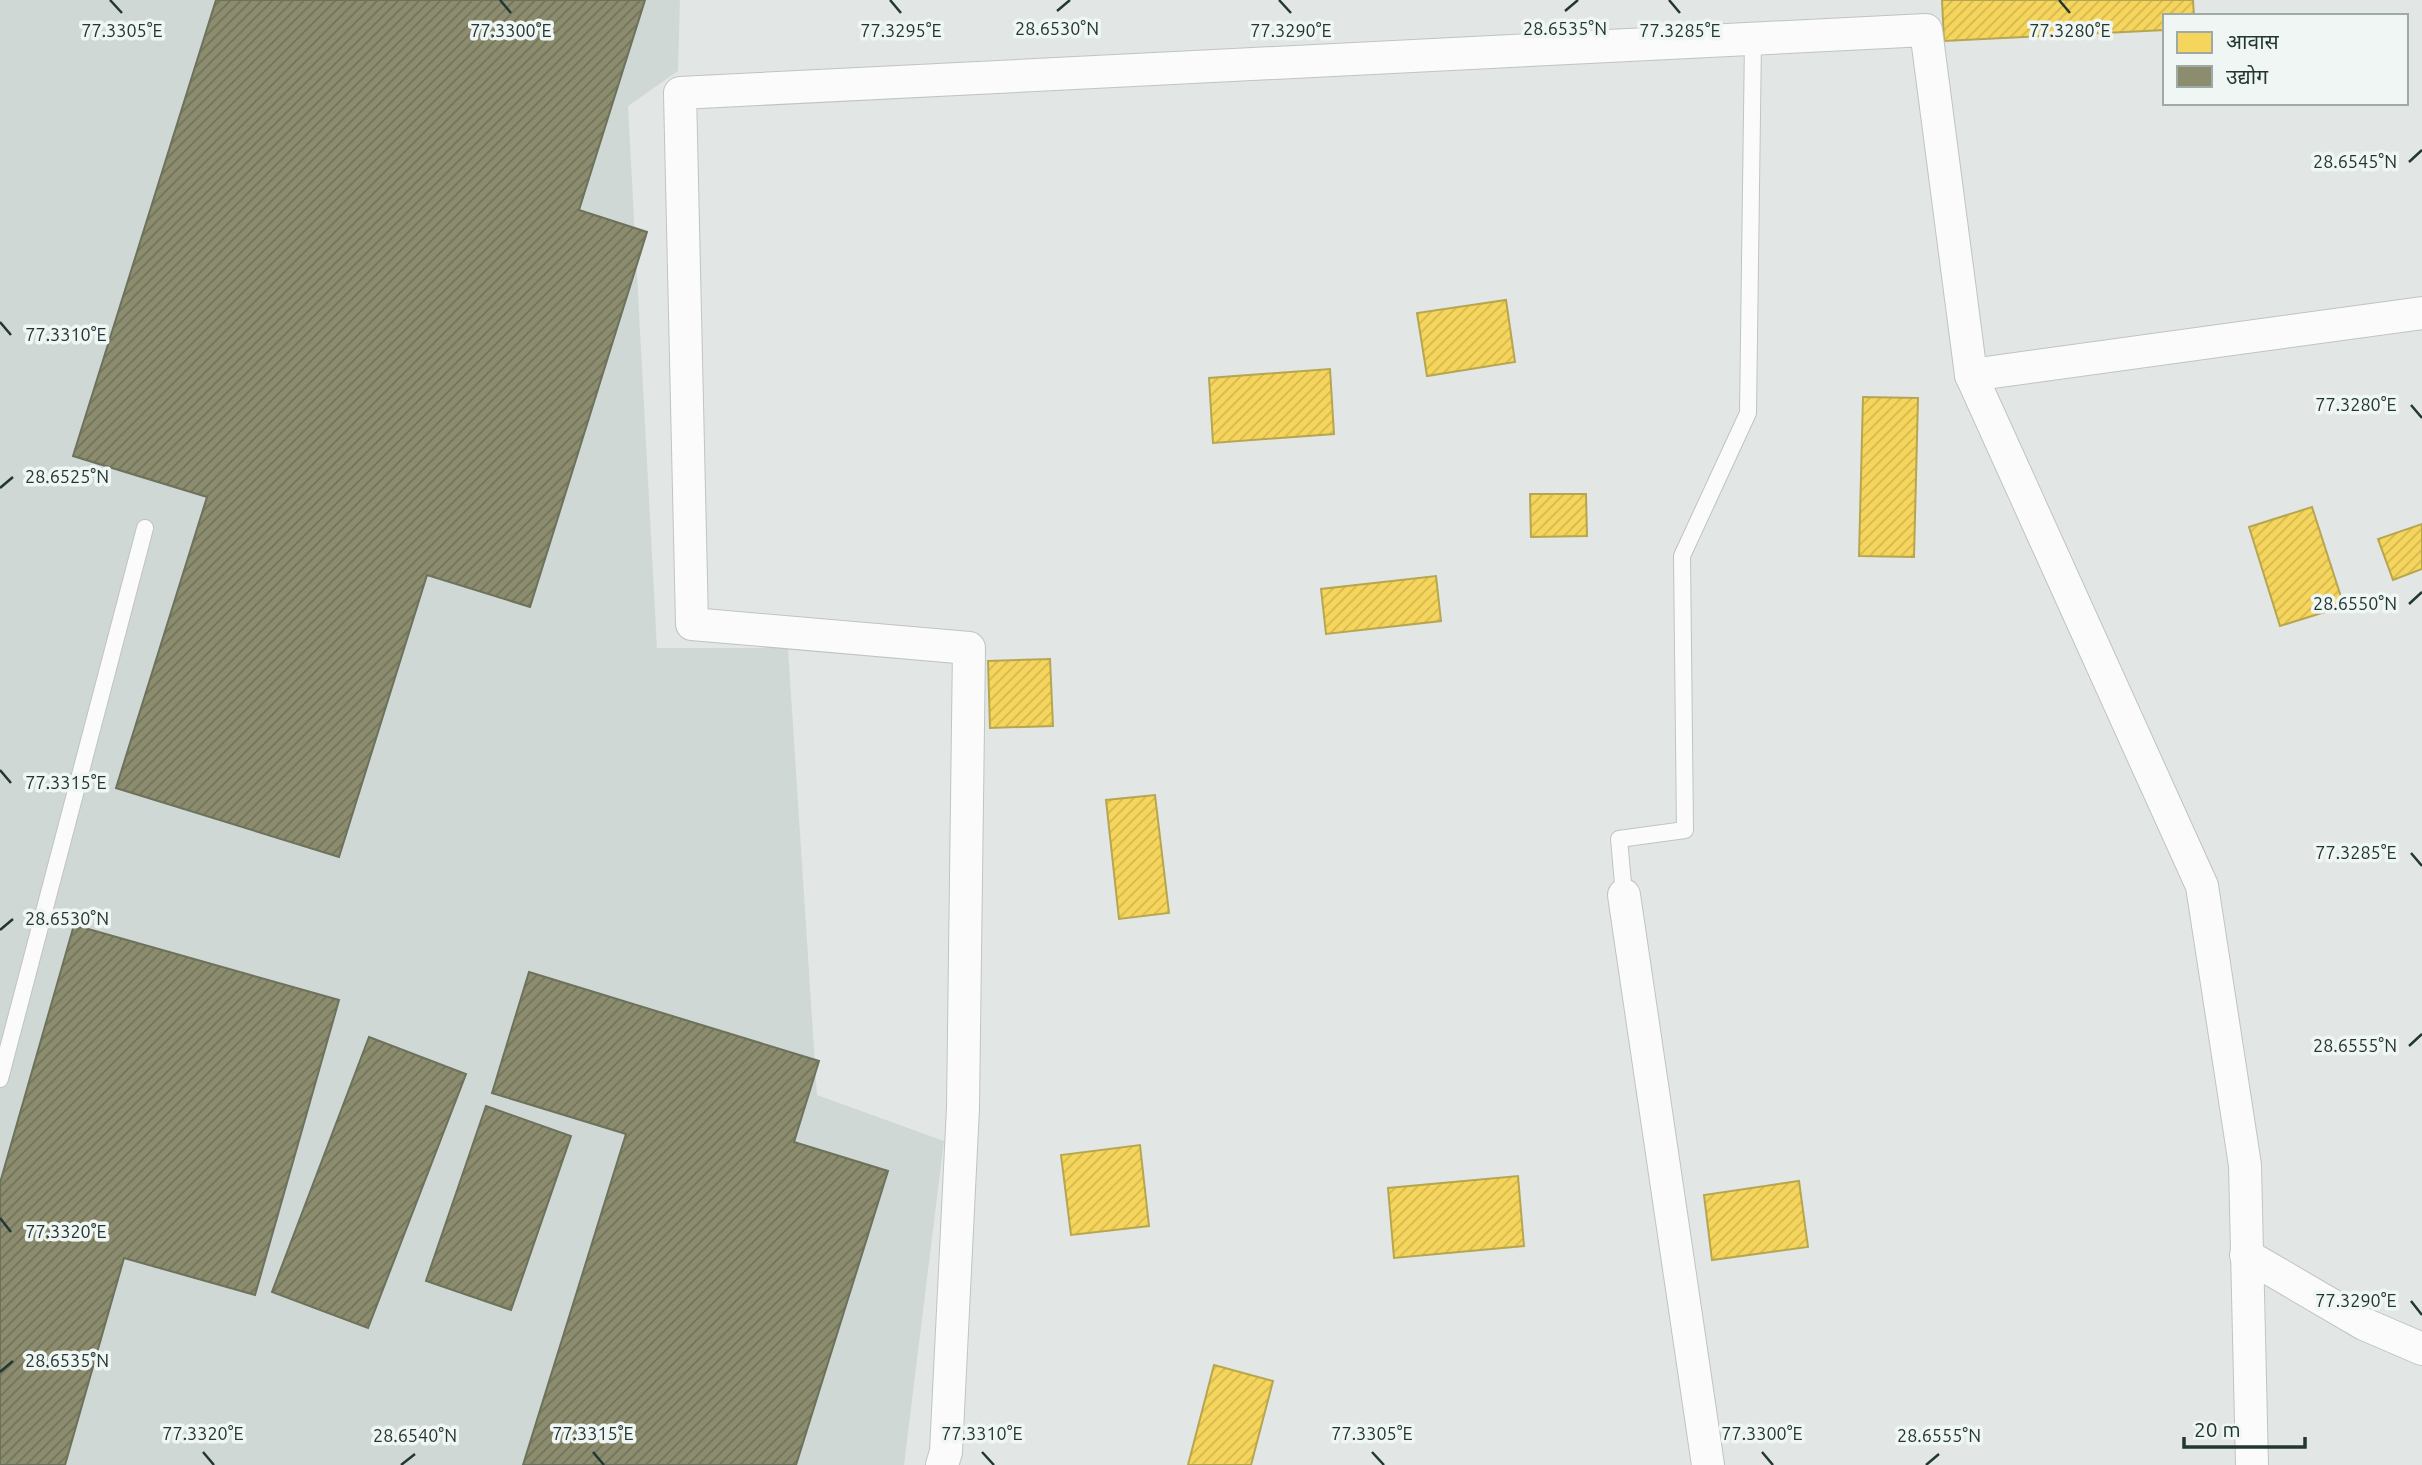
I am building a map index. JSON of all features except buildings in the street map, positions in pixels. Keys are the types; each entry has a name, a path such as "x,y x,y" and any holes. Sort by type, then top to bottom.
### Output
{"street":[{"path":"942,1465 946,1452 963,1108 969,648 692,624 680,93 1926,30 1971,375 2202,886 2245,1165 2252,1465"},
{"path":"1971,375 2422,313"},
{"path":"1624,895 1708,1465"},
{"path":"2246,1255 2364,1324 2422,1349"}],"lane":[{"path":"1624,895 1619,839 1685,830 1682,556 1748,413 1752,39"},
{"path":"0,1079 145,528"}],"shaded area":[{"path":"0,0 680,0 678,71 628,106 657,648 788,648 817,1095 944,1141 904,1465 0,1465"}]}
